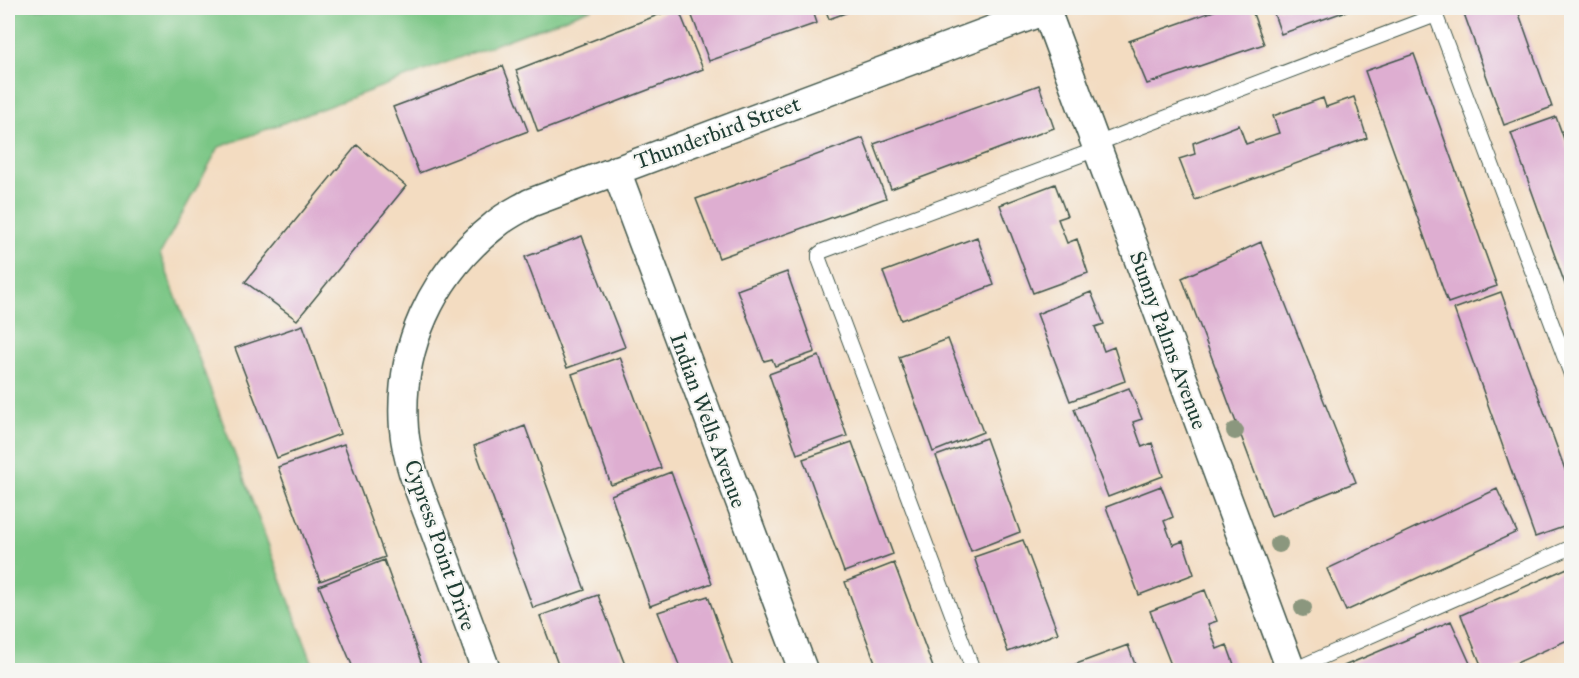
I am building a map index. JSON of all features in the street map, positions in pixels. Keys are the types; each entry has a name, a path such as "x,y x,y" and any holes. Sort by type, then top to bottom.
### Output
{"street":[{"name":"Sunny Palms Avenue","path":"1048,9 1290,670"},
{"name":"Thunderbird Street","path":"424,313 441,282 466,250 496,224 530,203 1048,9"},
{"name":"Indian Wells Avenue","path":"616,170 803,670"},
{"name":"Cypress Point Drive","path":"424,313 409,354 404,390 404,430 411,469 486,670"}],"lane":[{"path":"973,670 819,259 819,254 823,251 1097,146 1434,11 1572,377"},
{"path":"1290,670 1572,547"}],"green space":[{"path":"8,8 593,8 219,147 160,254 315,670 8,670"}],"building":[{"path":"678,8 703,69 538,132 516,70"},
{"path":"689,8 812,8 817,23 709,61"},
{"path":"825,8 859,8 829,19"},
{"path":"1222,8 1251,8 1264,44 1147,84 1129,41"},
{"path":"1272,8 1355,8 1281,34"},
{"path":"1462,8 1517,8 1552,107 1504,125"},
{"path":"1414,54 1497,286 1448,303 1365,71"},
{"path":"503,66 528,131 419,173 393,107"},
{"path":"1039,85 1054,128 891,189 874,144"},
{"path":"1354,97 1367,138 1195,200 1179,159 1195,154 1193,143 1239,125 1246,144 1279,133 1273,116 1323,98 1326,107"},
{"path":"1556,117 1572,161 1571,301 1511,133"},
{"path":"863,138 886,198 719,258 696,199"},
{"path":"357,145 406,186 297,320 245,282"},
{"path":"1055,184 1067,216 1058,219 1067,243 1077,239 1088,273 1033,293 1000,205"},
{"path":"582,236 625,347 567,368 525,257"},
{"path":"977,237 994,285 901,320 883,272"},
{"path":"1261,242 1356,482 1271,516 1182,278"},
{"path":"787,272 815,352 775,366 772,359 764,361 737,290"},
{"path":"1091,292 1104,324 1095,327 1104,351 1114,347 1125,381 1070,401 1037,314"},
{"path":"1501,292 1572,489 1572,524 1535,537 1454,309"},
{"path":"303,325 340,434 277,458 235,348"},
{"path":"948,339 983,432 933,452 899,357"},
{"path":"819,356 847,436 797,454 769,374"},
{"path":"620,357 661,468 611,485 572,374"},
{"path":"1129,388 1142,419 1133,422 1142,447 1152,443 1163,476 1108,497 1074,409"},
{"path":"525,426 585,590 533,608 474,446"},
{"path":"986,438 1020,532 971,551 936,456"},
{"path":"852,442 893,554 844,572 803,459"},
{"path":"344,444 385,557 320,581 278,467"},
{"path":"671,472 712,583 650,606 611,495"},
{"path":"1161,486 1173,517 1164,521 1173,545 1183,541 1194,574 1139,595 1106,507"},
{"path":"1497,489 1517,532 1346,611 1327,569"},
{"path":"1023,540 1058,633 1008,652 974,557"},
{"path":"384,560 424,670 354,670 319,586"},
{"path":"894,563 934,670 878,670 845,582"},
{"path":"1572,566 1572,638 1501,670 1483,670 1461,615"},
{"path":"1205,590 1217,621 1208,624 1217,649 1227,645 1236,670 1173,670 1150,611"},
{"path":"598,595 627,670 560,670 540,616"},
{"path":"708,596 734,670 681,670 658,612"},
{"path":"1451,621 1473,670 1346,670 1344,666"},
{"path":"1128,645 1137,670 1060,670"}]}
